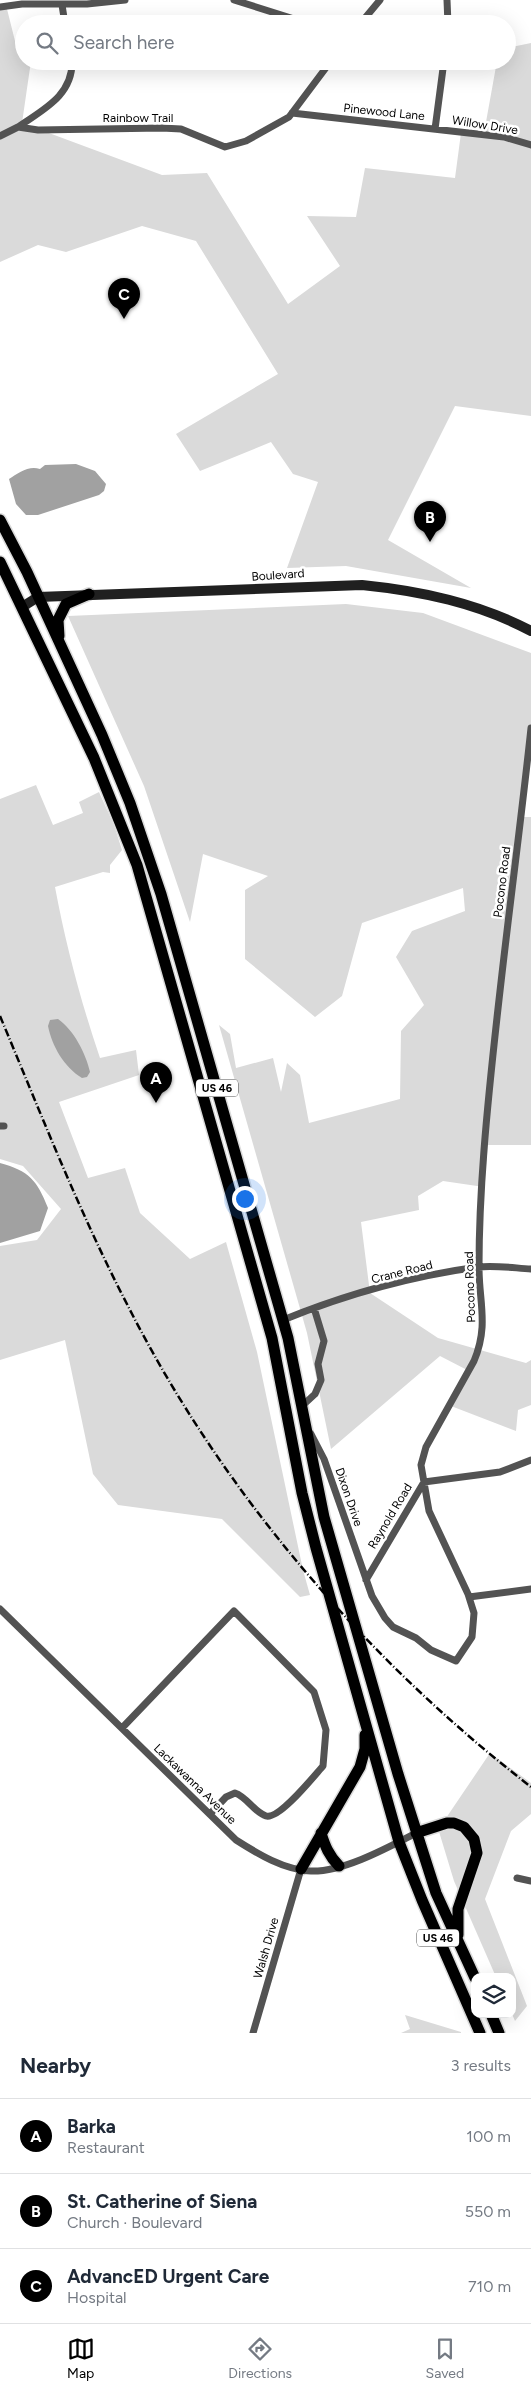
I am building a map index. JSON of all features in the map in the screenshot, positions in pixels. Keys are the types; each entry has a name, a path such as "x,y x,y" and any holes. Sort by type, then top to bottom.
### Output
{"highway":[{"name":"US 46","path":"0,520 59,640 130,803 155,876 283,1320 324,1517 416,1833 436,1893 473,1973"},
{"name":"US 46","path":"0,562 94,758 137,866 274,1346 302,1493 340,1636 400,1842 422,1900 480,2033"},
{"path":"59,640 58,620 61,611 66,604 74,599 89,594"},
{"path":"301,1869 360,1767 365,1750 365,1720"},
{"path":"416,1833 447,1822 464,1827 474,1838 477,1853 458,1909 458,1942"},
{"path":"321,1833 328,1852 340,1866"},
{"path":"493,2018 499,2033"}],"main road":[{"name":"Boulevard","path":"22,607 38,597 362,585 396,588 458,602 481,609 531,631"}],"street":[{"path":"0,7 22,4 62,5 125,0"},
{"path":"234,0 282,15"},
{"path":"368,15 380,0"},
{"path":"447,0 448,15"},
{"path":"62,5 64,15"},
{"path":"0,136 18,127 58,98 64,92 70,78 71,70"},
{"name":"Rainbow Trail","path":"18,127 38,130 181,130 225,147 246,141 266,132 292,113 324,70"},
{"name":"Pinewood Lane","path":"292,113 435,129 443,70"},
{"name":"Willow Drive","path":"435,129 504,137 531,145"},
{"name":"Pocono Road","path":"366,1580 385,1618 393,1626 416,1638 431,1650 456,1661 466,1648 474,1625 474,1613 469,1597 429,1511 421,1465 426,1447 465,1379 479,1349 484,1316 479,1267 484,1159 493,1048 531,728"},
{"name":"Crane Road","path":"283,1320 314,1308 387,1287 479,1267 531,1269"},
{"path":"302,1406 315,1394 321,1380 318,1364 324,1341 314,1308"},
{"name":"Dixon Drive","path":"306,1424 324,1460 366,1580"},
{"name":"Raynold Road","path":"366,1580 423,1482 500,1472 531,1460"},
{"path":"469,1597 531,1589"},
{"name":"Lackawanna Avenue","path":"0,1609 236,1840 255,1852 287,1866 311,1871 340,1866 400,1842 416,1833"},
{"path":"122,1728 234,1611 314,1692 326,1730 325,1760 323,1766 281,1811 272,1816 265,1816 241,1795 235,1793 226,1797 210,1814"},
{"name":"Walsh Drive","path":"253,2033 301,1869"},
{"path":"517,1878 531,1881"}],"shaded area":[{"path":"6,5 15,41 15,70 30,70 22,123 162,175 207,173 288,304 340,266 307,216 356,217 365,168 455,178 461,133 484,133 495,70 516,70 516,46 531,43 531,416 455,406 388,540 471,588 346,566 287,568 318,482 293,474 271,442 200,471 176,434 278,374 196,241 142,226 66,252 38,245 0,262 0,8"},
{"path":"76,464 95,471 106,484 104,491 99,495 38,515 26,515 16,504 9,479 12,477 24,470 40,469 45,465"},
{"path":"346,604 423,613 531,653 531,747 524,817 531,817 531,1145 488,1145 484,1187 443,1181 418,1196 419,1210 361,1222 370,1293 438,1338 526,1363 531,1360 531,1405 518,1410 516,1431 451,1406 471,1372 440,1356 331,1449 307,1333 219,1025 230,1034 236,1068 273,1058 281,1092 287,1063 300,1075 309,1123 400,1099 401,1031 424,1005 396,957 412,931 465,911 463,888 362,923 342,996 315,1017 245,959 245,890 268,876 203,854 190,922 144,786 68,616"},
{"path":"36,785 53,825 83,813 79,802 99,792 114,825 122,850 110,865 110,873 103,872 55,887 74,974 100,1058 136,1050 139,1075 59,1102 88,1178 125,1168 140,1213 190,1259 226,1242 257,1352 303,1570 310,1595 300,1597 222,1519 118,1505 93,1474 65,1340 0,1360 0,1246 37,1240 61,1209 23,1166 0,1159 0,799"},
{"path":"58,1019 69,1029 86,1058 90,1072 87,1077 82,1078 64,1062 52,1041 48,1026 50,1020"},
{"path":"0,1163 18,1169 31,1178 40,1190 48,1208 40,1231 0,1243"},
{"path":"490,1753 531,1783 531,1814 511,1831 485,1899 514,1973 494,1973 454,1881 437,1825 442,1824"},
{"path":"516,1978 527,2006 515,2021 514,2018 516,2018"},
{"path":"405,2015 461,2033 401,2033 410,2029"}],"railway":[{"path":"0,1016 61,1164 111,1272 167,1377 209,1444 254,1508 304,1570 356,1628 412,1684 470,1737 531,1787"}],"place":[{"name":"AdvancED Urgent Care","path":"124,319"},
{"name":"St. Catherine of Siena","path":"430,542"},
{"name":"Barka","path":"156,1103"}]}
